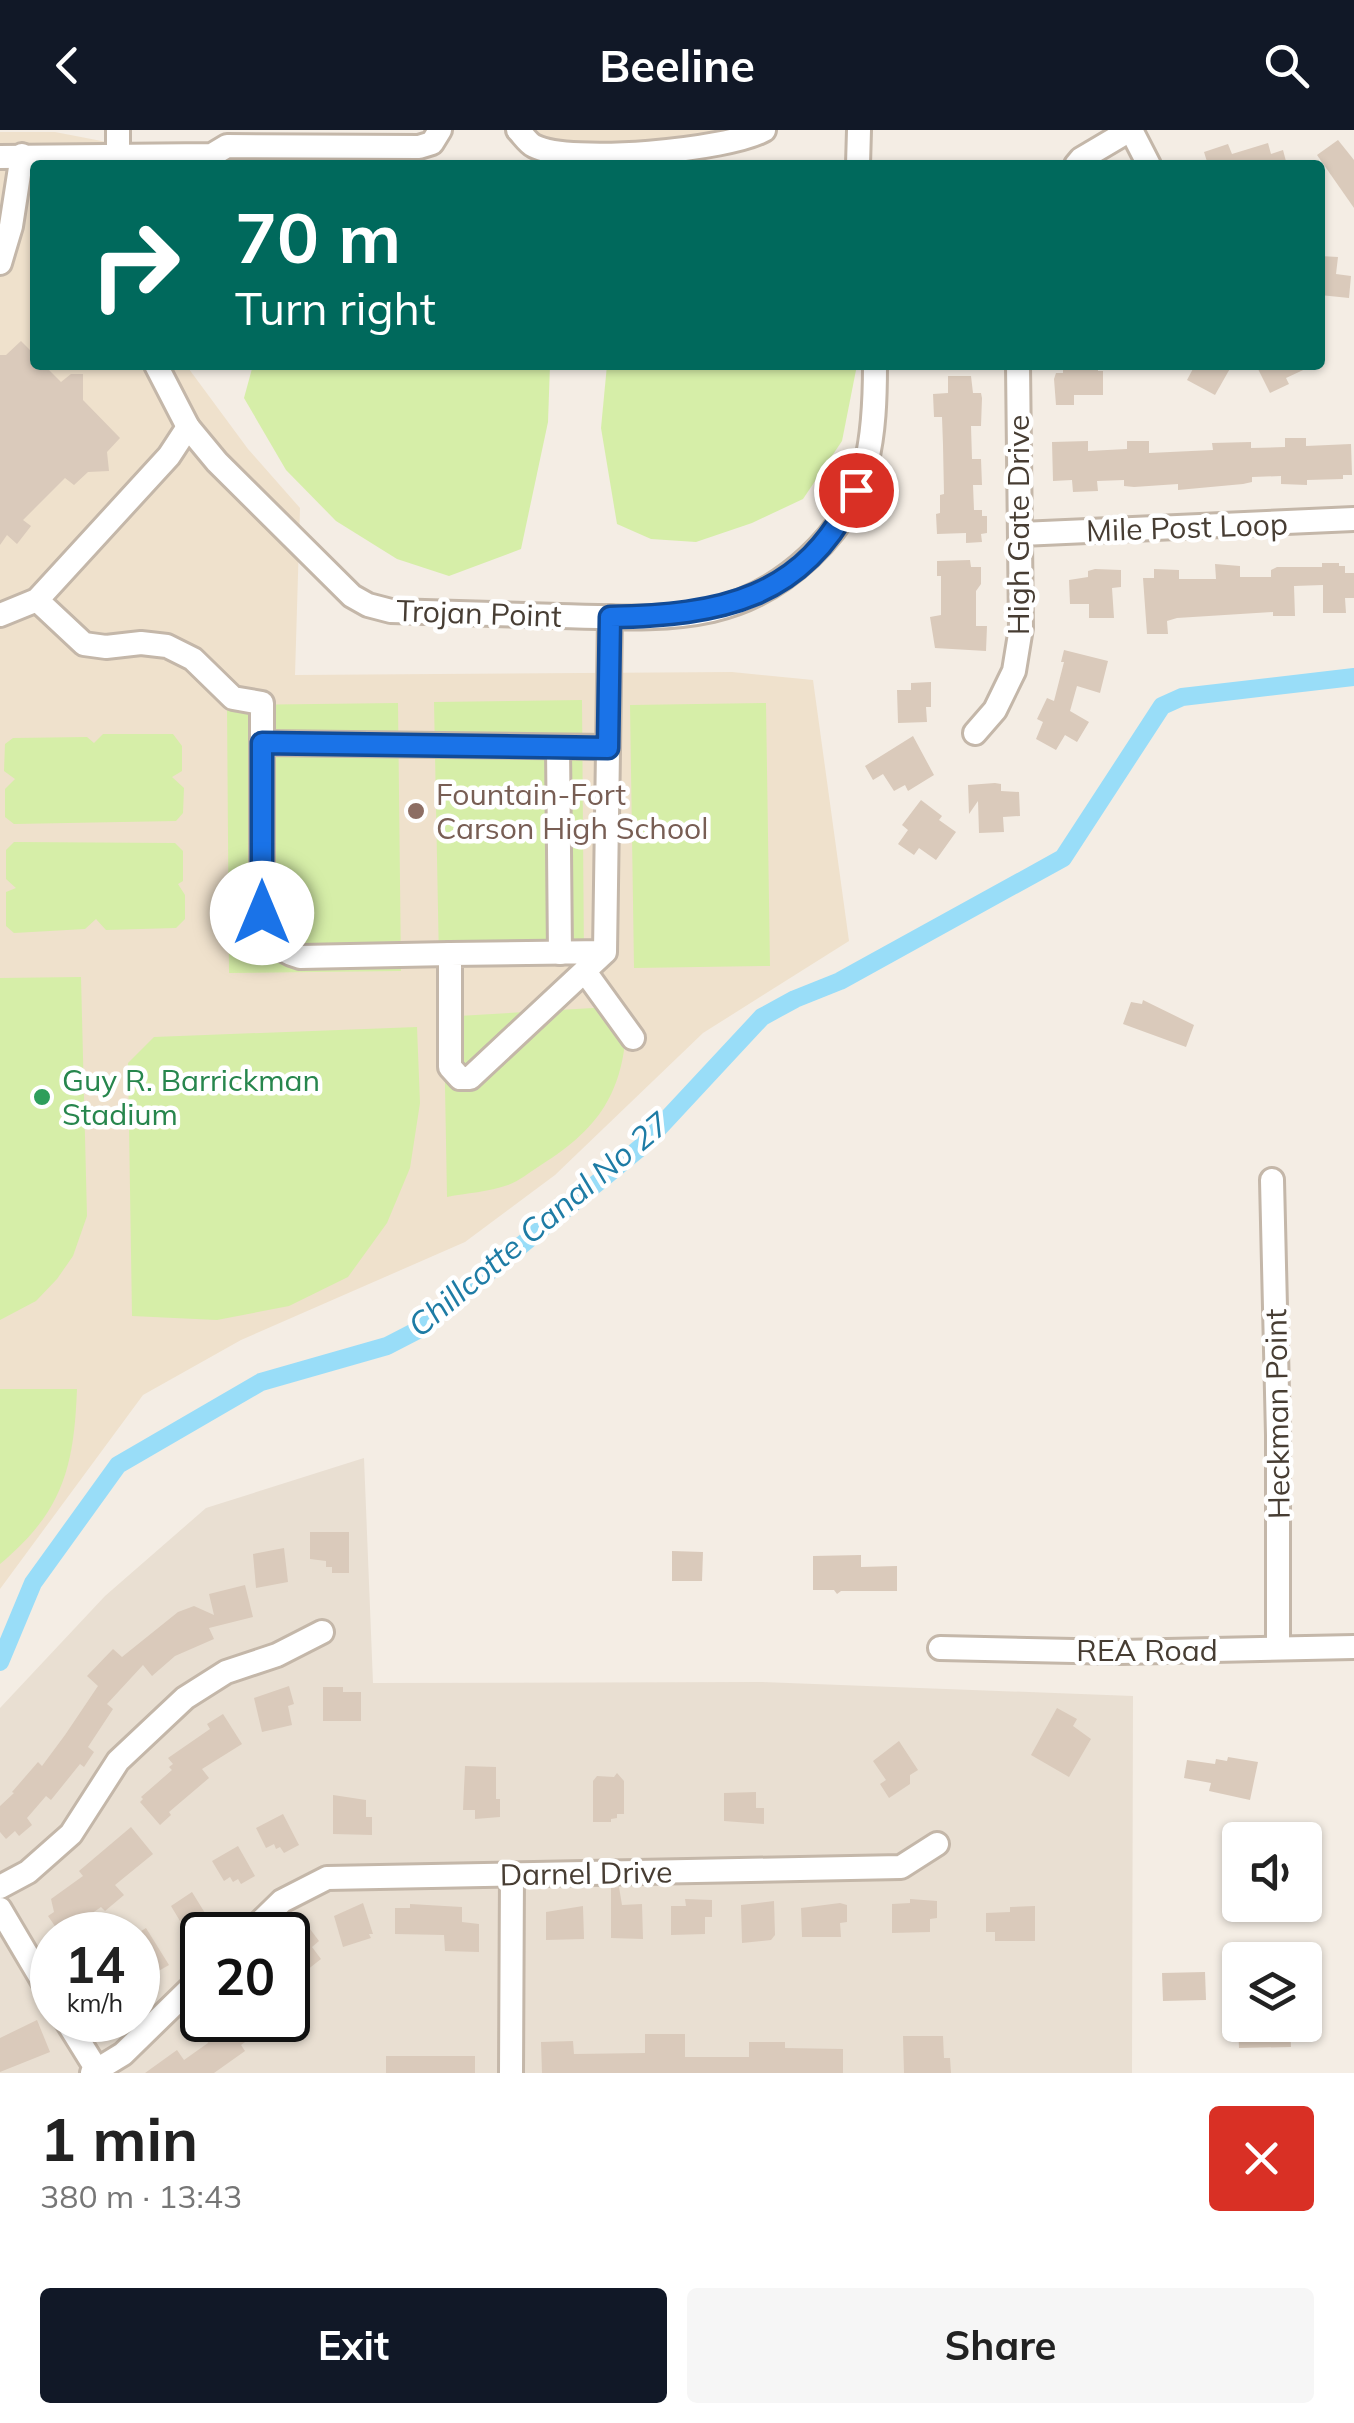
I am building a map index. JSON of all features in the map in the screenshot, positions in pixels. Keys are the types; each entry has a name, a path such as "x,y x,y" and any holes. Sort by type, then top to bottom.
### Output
{"street":[{"path":"118,130 118,160"},
{"path":"212,130 212,154"},
{"path":"131,160 212,154 227,146 419,147 432,143 440,130"},
{"path":"518,130 534,146 558,153 644,153 731,144 764,130"},
{"path":"858,160 859,130"},
{"path":"1079,160 1131,130 1146,160"},
{"path":"0,262 11,226 11,156 97,160"},
{"name":"Trojan Point","path":"159,370 188,428 217,462 352,596 368,605 391,612 610,617 674,616 755,596 782,580 817,550 845,512 866,466 876,401 875,370"},
{"name":"High Gate Drive","path":"975,733 995,710 1014,671 1021,628 1018,370"},
{"path":"0,615 37,600 169,456 188,428"},
{"name":"Mile Post Loop","path":"1021,534 1354,519"},
{"path":"37,600 84,644 167,646 193,659 233,698 262,703 262,913 267,934 280,952 300,957 604,952"},
{"path":"450,954 450,1067 460,1078 470,1078 604,952 610,617"},
{"path":"262,743 608,748"},
{"path":"558,747 560,953"},
{"path":"586,973 632,1038"},
{"name":"Heckman Point","path":"1272,1180 1278,1648"},
{"path":"0,1887 28,1872 72,1834 118,1761 184,1698 226,1672 278,1655 322,1632"},
{"name":"REA Road","path":"940,1648 1120,1652 1354,1647"},
{"name":"Darnel Drive","path":"270,1912 282,1900 327,1878 901,1867 937,1844"},
{"path":"511,2073 512,1875"},
{"path":"0,1909 30,1959"},
{"path":"78,2042 94,2072 123,2054 180,1999"}],"shaded area":[{"path":"518,130 764,130 558,153"},
{"name":"Fountain-Fort Carson High School","path":"0,132 55,132 143,149 69,160 30,160 30,370 190,370 248,449 300,508 295,675 732,672 813,680 849,941 703,1033 555,1175 465,1242 241,1340 143,1395 0,1589"},
{"path":"364,1458 373,1683 761,1682 1133,1696 1132,2073 0,2073 0,1708 105,1596 206,1508"}],"green space":[{"path":"252,370 550,370 548,422 521,549 449,576 397,559 336,521 286,470 244,398"},
{"path":"607,370 856,370 842,441 803,499 752,523 696,542 651,539 617,524 601,428"},
{"path":"582,700 584,961 439,962 434,702"},
{"path":"398,703 401,971 229,973 227,705"},
{"path":"766,703 770,966 634,968 630,705"},
{"path":"103,734 173,734 182,746 182,771 172,777 184,788 183,813 176,821 14,824 5,817 5,789 15,779 4,771 5,744 13,738 87,737 94,743"},
{"path":"14,842 175,843 183,851 183,881 178,884 185,895 185,919 176,928 106,930 96,919 85,929 14,933 6,926 6,892 16,888 6,879 6,850"},
{"name":"Guy R. Barrickman Stadium","path":"81,977 87,1216 73,1256 57,1279 36,1301 0,1320 0,978"},
{"path":"627,1006 623,1058 617,1079 609,1099 582,1134 512,1183 447,1197 444,1031 458,1016"},
{"path":"417,1027 420,1103 410,1168 387,1223 348,1277 289,1306 217,1320 132,1316 128,1063 154,1037"},
{"path":"0,1389 77,1389 72,1443 61,1487 38,1526 0,1564"}],"building":[{"path":"1338,140 1354,160 1354,208 1325,166 1325,160 1317,155"},
{"path":"1268,143 1271,154 1283,150 1286,160 1206,160 1204,152 1228,144 1232,154"},
{"path":"1325,256 1338,257 1336,274 1351,276 1349,298 1325,296"},
{"path":"21,341 30,350 30,370 49,370 61,382 71,374 83,374 83,400 120,438 107,452 109,471 88,472 74,485 65,478 23,520 31,526 17,544 7,535 0,545 0,355 6,355"},
{"path":"1192,370 1229,370 1215,395 1187,380"},
{"path":"1258,370 1303,370 1286,378 1289,384 1270,393"},
{"path":"1103,371 1103,395 1074,395 1074,405 1056,405 1054,379 1056,373"},
{"path":"948,376 971,376 973,393 981,393 981,426 971,426 972,459 981,459 982,485 973,485 974,510 982,510 982,516 987,516 987,533 981,534 982,542 966,543 966,533 937,534 936,514 940,513 940,495 944,494 943,445 942,417 934,417 933,394 948,393"},
{"path":"1285,438 1306,438 1306,446 1351,444 1352,475 1307,480 1307,485 1281,484 1281,476 1252,477 1252,482 1243,484 1178,490 1178,484 1124,486 1124,480 1097,481 1098,491 1073,492 1072,480 1053,481 1052,442 1088,441 1088,451 1127,449 1127,441 1149,441 1149,453 1213,450 1212,443 1251,442 1251,448 1285,447"},
{"path":"970,560 971,567 981,567 976,626 987,626 986,651 935,648 930,617 941,615 937,561"},
{"path":"1322,563 1339,563 1345,566 1345,573 1354,573 1354,598 1345,598 1346,613 1323,613 1323,585 1294,586 1295,616 1273,616 1273,612 1177,618 1167,621 1168,634 1147,634 1143,578 1154,578 1154,569 1179,570 1179,579 1216,579 1215,564 1240,566 1240,577 1271,577 1271,570 1277,567 1322,567"},
{"path":"1121,570 1121,587 1112,588 1114,618 1089,618 1089,604 1070,604 1069,580 1088,577 1088,571"},
{"path":"1064,650 1108,661 1100,693 1077,686 1070,711 1089,722 1077,742 1065,735 1056,750 1036,739 1043,722 1037,719 1047,698 1054,701"},
{"path":"931,682 927,722 898,723 897,690 911,690 911,683"},
{"path":"913,736 934,775 908,791 905,785 894,791 883,774 873,780 865,766"},
{"path":"1001,784 1001,791 1019,792 1020,816 1003,817 1004,832 979,833 978,801 969,814 968,785"},
{"path":"921,800 956,832 936,860 919,848 914,855 898,844 908,830 902,825"},
{"path":"1143,1000 1194,1025 1186,1047 1123,1024 1131,1002 1142,1004"},
{"path":"310,1532 349,1532 349,1573 332,1573 326,1561 310,1559"},
{"path":"284,1548 288,1582 256,1588 253,1554"},
{"path":"672,1551 703,1552 702,1581 672,1581"},
{"path":"861,1555 861,1567 897,1566 897,1591 837,1594 834,1590 813,1590 813,1556"},
{"path":"245,1585 253,1617 209,1628 214,1639 175,1656 152,1676 143,1665 107,1704 113,1709 88,1747 94,1752 84,1767 80,1764 51,1800 46,1796 27,1818 32,1825 19,1836 15,1831 6,1839 0,1832 0,1806 38,1762 42,1766 98,1686 87,1676 113,1649 122,1657 178,1612 194,1606 214,1615 209,1594"},
{"path":"289,1686 294,1704 288,1706 292,1725 262,1732 254,1698"},
{"path":"323,1687 361,1692 361,1721 323,1721"},
{"path":"1057,1708 1077,1719 1073,1726 1091,1739 1069,1777 1031,1755"},
{"path":"223,1714 242,1744 202,1769 209,1778 169,1812 171,1815 160,1825 140,1802 141,1797 172,1770 168,1758 210,1729 207,1724"},
{"path":"899,1741 918,1770 910,1775 910,1784 889,1798 880,1784 886,1780 873,1761"},
{"path":"1228,1757 1258,1762 1250,1800 1209,1791 1211,1783 1184,1778 1187,1760 1215,1764 1216,1759 1227,1761"},
{"path":"465,1766 496,1767 500,1817 475,1819 475,1810 463,1810"},
{"path":"617,1773 624,1781 624,1814 617,1814 611,1822 593,1822 593,1781 597,1776 614,1777"},
{"path":"756,1792 756,1808 764,1808 764,1824 724,1821 724,1793"},
{"path":"333,1795 366,1800 366,1817 372,1817 372,1835 333,1834"},
{"path":"283,1814 299,1845 284,1853 274,1844 266,1848 256,1828"},
{"path":"131,1827 153,1854 115,1885 124,1895 105,1911 101,1907 94,1912 54,1912 51,1899 83,1876 79,1871"},
{"path":"238,1846 255,1876 241,1884 230,1877 224,1881 212,1861"},
{"path":"619,1887 622,1905 642,1904 643,1939 611,1938 611,1888"},
{"path":"192,1892 204,1912 180,1912 180,1921 171,1906"},
{"path":"685,1899 712,1900 712,1917 705,1917 705,1934 671,1935 671,1906 686,1906"},
{"path":"910,1899 937,1901 937,1918 930,1919 930,1932 892,1933 892,1904 910,1903"},
{"path":"774,1901 775,1935 771,1940 742,1943 741,1905"},
{"path":"363,1903 373,1934 343,1947 334,1916"},
{"path":"410,1904 462,1907 462,1922 479,1924 479,1952 445,1951 444,1935 395,1934 395,1908 410,1908"},
{"path":"847,1905 847,1922 840,1923 841,1937 802,1937 801,1908"},
{"path":"583,1906 584,1939 546,1940 546,1912"},
{"path":"1035,1906 1035,1941 995,1941 995,1932 986,1932 986,1913"},
{"path":"310,1929 319,1941 312,1947 321,1959 310,1968"},
{"path":"160,1951 169,1965 160,1970"},
{"path":"1205,1972 1206,2000 1163,2001 1162,1973"},
{"path":"30,2023 30,2042 46,2042 50,2052 0,2072 0,2038"},
{"path":"645,2034 685,2034 685,2057 749,2057 749,2042 785,2042 785,2048 843,2049 843,2073 542,2073 541,2042 573,2041 574,2054 645,2053"},
{"path":"903,2036 943,2036 944,2058 950,2058 951,2073 904,2073"},
{"path":"245,2042 241,2045 245,2051 214,2073 145,2073 177,2050 184,2060 208,2043"},
{"path":"1239,2042 1291,2042 1291,2047 1239,2048"},
{"path":"386,2056 475,2056 475,2073 386,2073"}],"waterway":[{"name":"Chillcotte Canal No 27","path":"0,1662 33,1583 118,1465 261,1382 387,1346 418,1330 641,1147 762,1017 840,981 1063,858 1162,706 1182,697 1354,677"}],"place":[{"name":"Fountain-Fort Carson High School","path":"416,811"},
{"name":"Guy R. Barrickman Stadium","path":"42,1097"}],"route":[{"path":"262,913 262,743 608,748 610,617 674,616 755,596 782,580 817,550 856,490"}]}
